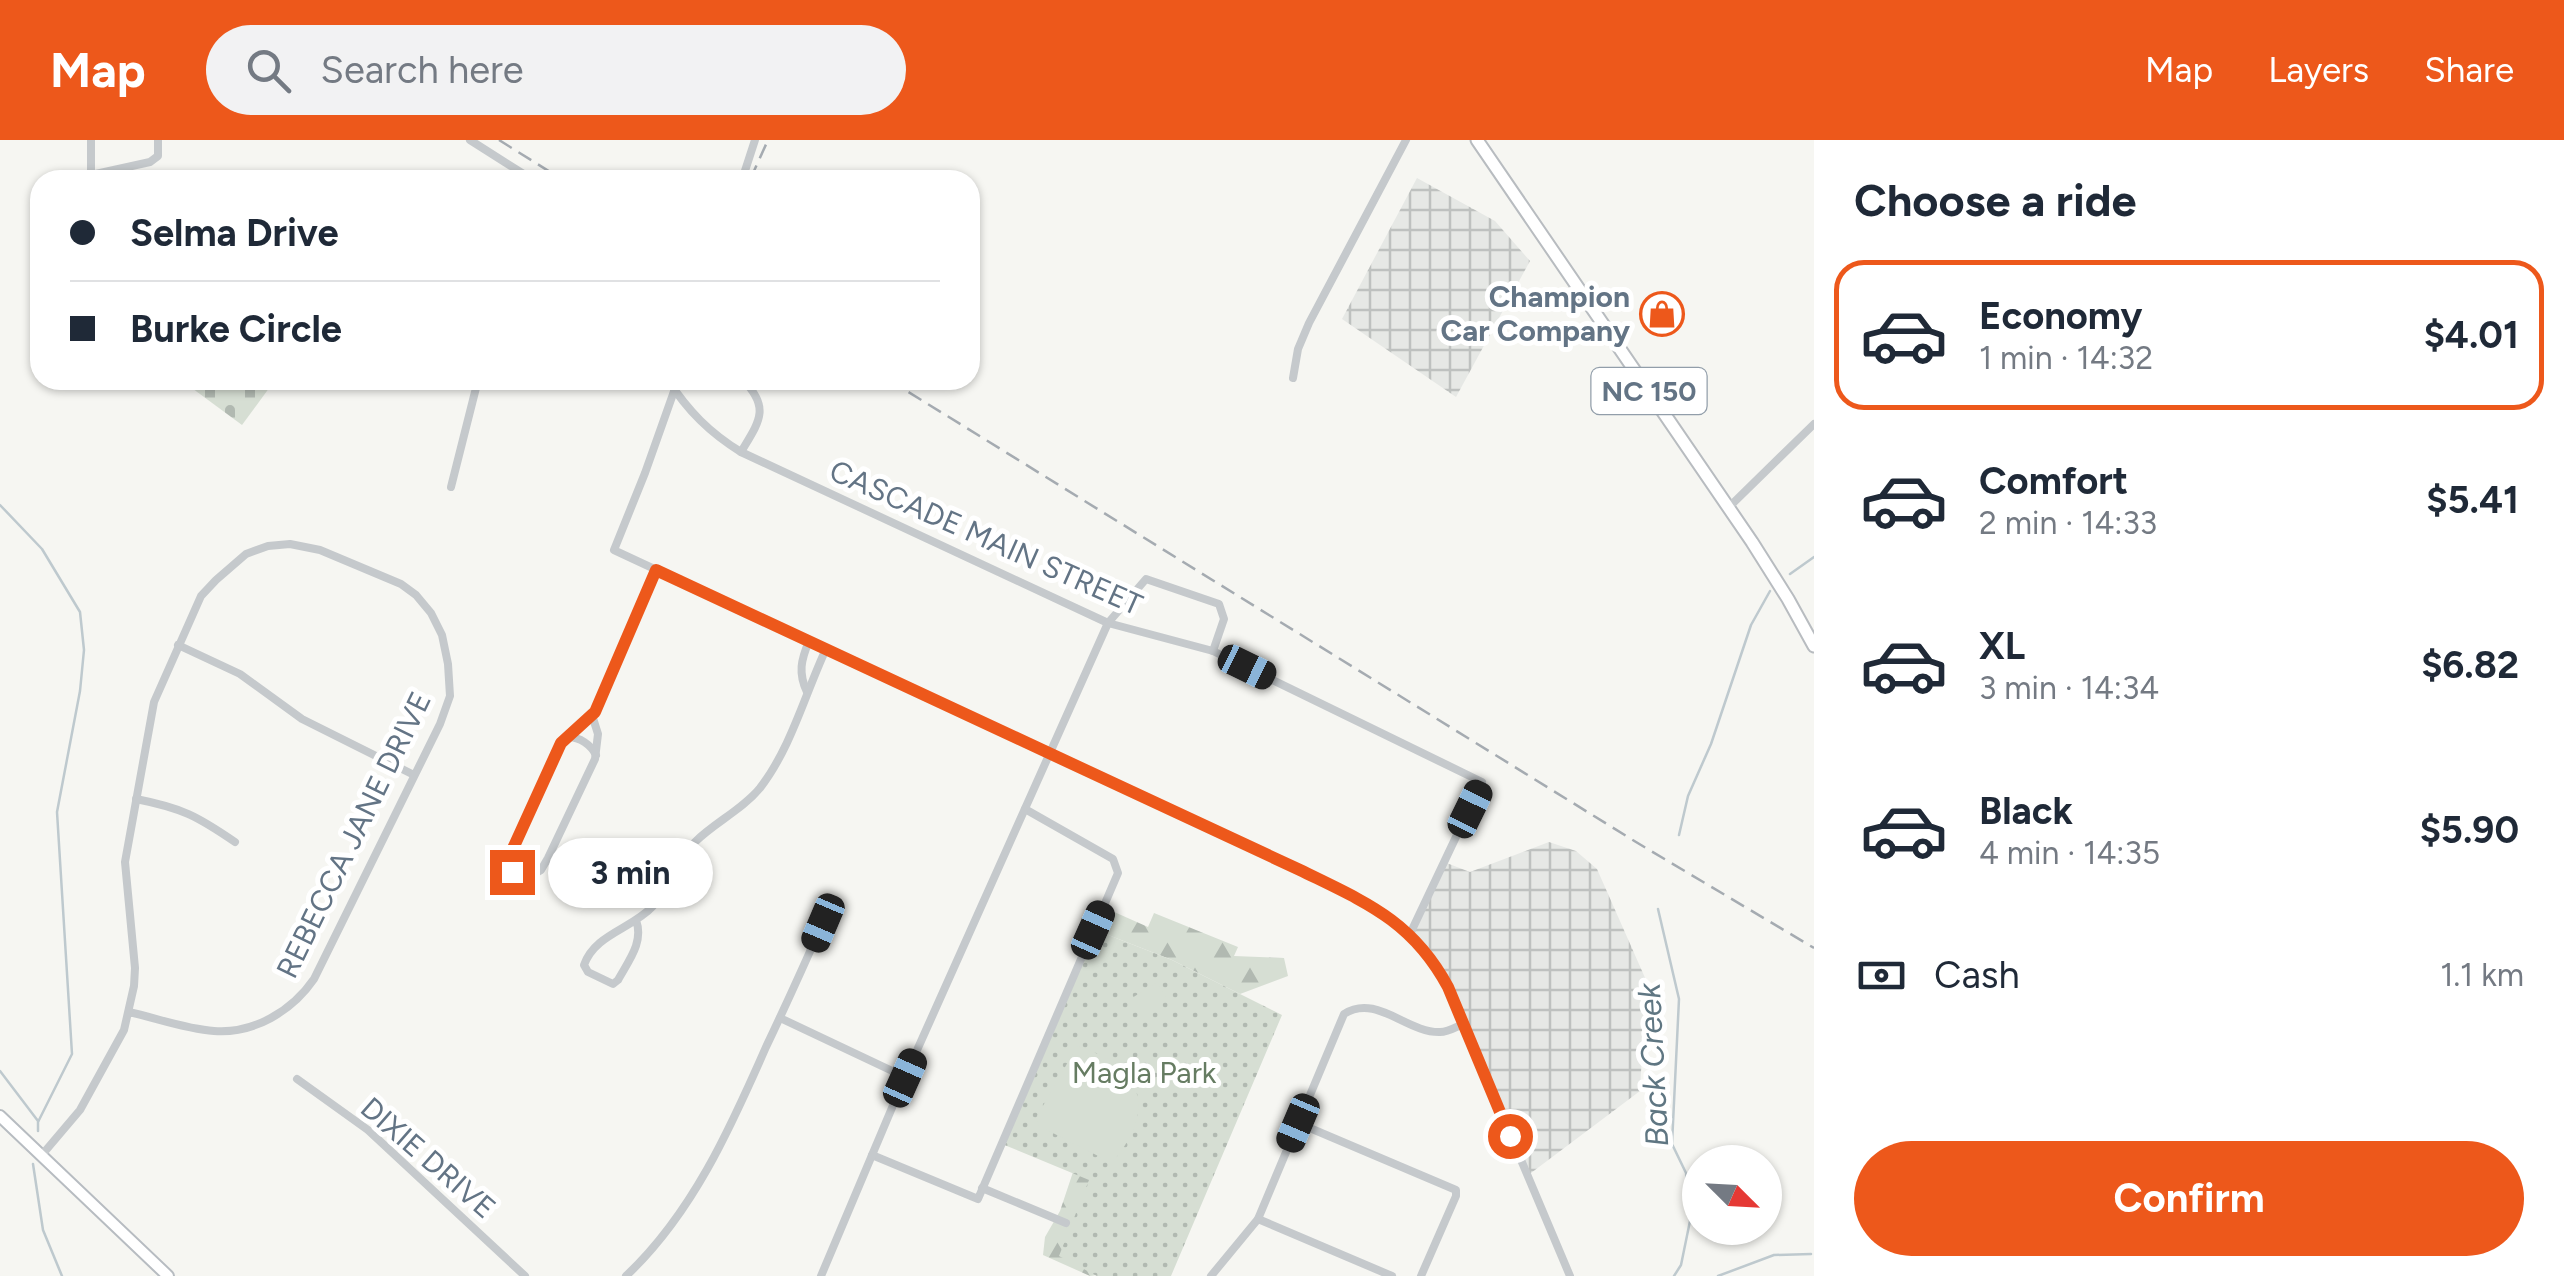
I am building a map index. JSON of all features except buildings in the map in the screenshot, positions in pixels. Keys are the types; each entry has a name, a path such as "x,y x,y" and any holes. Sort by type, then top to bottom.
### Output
{"main road":[{"name":"NC 150","path":"1477,140 1728,508 1814,646"},
{"path":"0,1116 168,1276"}],"street":[{"path":"91,140 91,170"},
{"path":"119,170 158,156 158,140"},
{"path":"470,140 516,170"},
{"path":"746,170 756,140"},
{"path":"1293,378 1298,350 1309,323 1406,140"},
{"path":"451,487 475,390"},
{"path":"674,390 614,550 1359,899 1410,934 1436,965 1464,1024 1570,1276"},
{"name":"CASCADE MAIN STREET","path":"674,390 714,435 742,452 1108,623 1213,651 1482,782 1410,934"},
{"path":"742,452 761,412 753,390"},
{"path":"1728,508 1814,424"},
{"name":"REBECCA JANE DRIVE","path":"41,1156 80,1110 124,1030 134,986 135,954 125,862 136,798 154,702 202,596 246,554 290,544 320,550 402,584 431,613 442,635 450,696 440,724 314,979 287,1008 264,1022 240,1029 214,1030 129,1012"},
{"path":"592,716 598,734 596,755 541,870 527,877 512,872 508,867 510,855 561,743 592,716 656,570"},
{"path":"821,1276 1108,623 1146,579 1219,604 1224,619 1213,651"},
{"path":"807,692 800,669 809,641"},
{"path":"178,645 240,674 302,719 414,774"},
{"path":"636,920 638,943 618,980 613,984 588,972 584,965 588,954 652,908 686,852 758,791 778,760 826,649"},
{"path":"567,738 584,742 596,755"},
{"path":"136,798 195,815 235,842"},
{"path":"872,1154 978,1199 1118,873 1113,859 1024,809"},
{"path":"626,1276 670,1229 735,1117 824,920"},
{"path":"1210,1276 1258,1220 1344,1014 1368,1008 1441,1032 1464,1024"},
{"path":"780,1018 905,1078"},
{"name":"DIXIE DRIVE","path":"297,1079 368,1130 525,1276"},
{"path":"1298,1123 1456,1190 1421,1276"},
{"path":"982,1188 1066,1223"},
{"path":"1258,1220 1392,1276"}],"shaded area":[{"path":"1417,178 1495,221 1530,261 1456,397 1342,319"},
{"path":"1549,842 1576,851 1597,869 1646,980 1640,1091 1527,1176 1448,987 1410,934 1444,862 1470,872"}],"green space":[{"path":"194,390 268,390 242,425"},
{"path":"1103,907 1148,927 1154,913 1238,947 1234,956 1284,958 1288,976 1240,994 1172,960 1093,929"},
{"name":"Magla Park","path":"1093,929 1172,960 1282,1015 1171,1276 1097,1276 1059,1256 1089,1180 1002,1144"},
{"path":"1157,982 1166,997 1142,1013 1132,998"},
{"path":"1077,1046 1117,1066 1136,1092 1135,1125 1112,1163 1039,1126 1036,1118"},
{"path":"1074,1169 1108,1184 1104,1274 1090,1276 1043,1255 1045,1237 1060,1211"}],"waterway":[{"path":"0,505 42,549 80,612 84,650 57,812 72,1054 38,1122 38,1131"},
{"name":"Back Creek","path":"1790,574 1814,557"},
{"name":"Back Creek","path":"1679,835 1688,796 1711,744 1751,625 1770,591"},
{"name":"Back Creek","path":"1658,909 1679,999 1672,1144 1686,1173 1690,1221 1681,1265 1674,1276"},
{"path":"0,1071 38,1121"},
{"path":"33,1164 43,1230 62,1276"},
{"path":"1718,1276 1774,1255 1811,1254"}],"railway":[{"path":"499,140 547,170"},
{"path":"754,170 768,140"},
{"path":"905,390 1814,948"}],"place":[{"name":"Champion Car Company","path":"1662,314"}],"route":[{"path":"512,872 508,867 510,855 561,743 595,712 656,570 1300,870 1382,913 1404,928 1436,965 1510,1136"}]}
